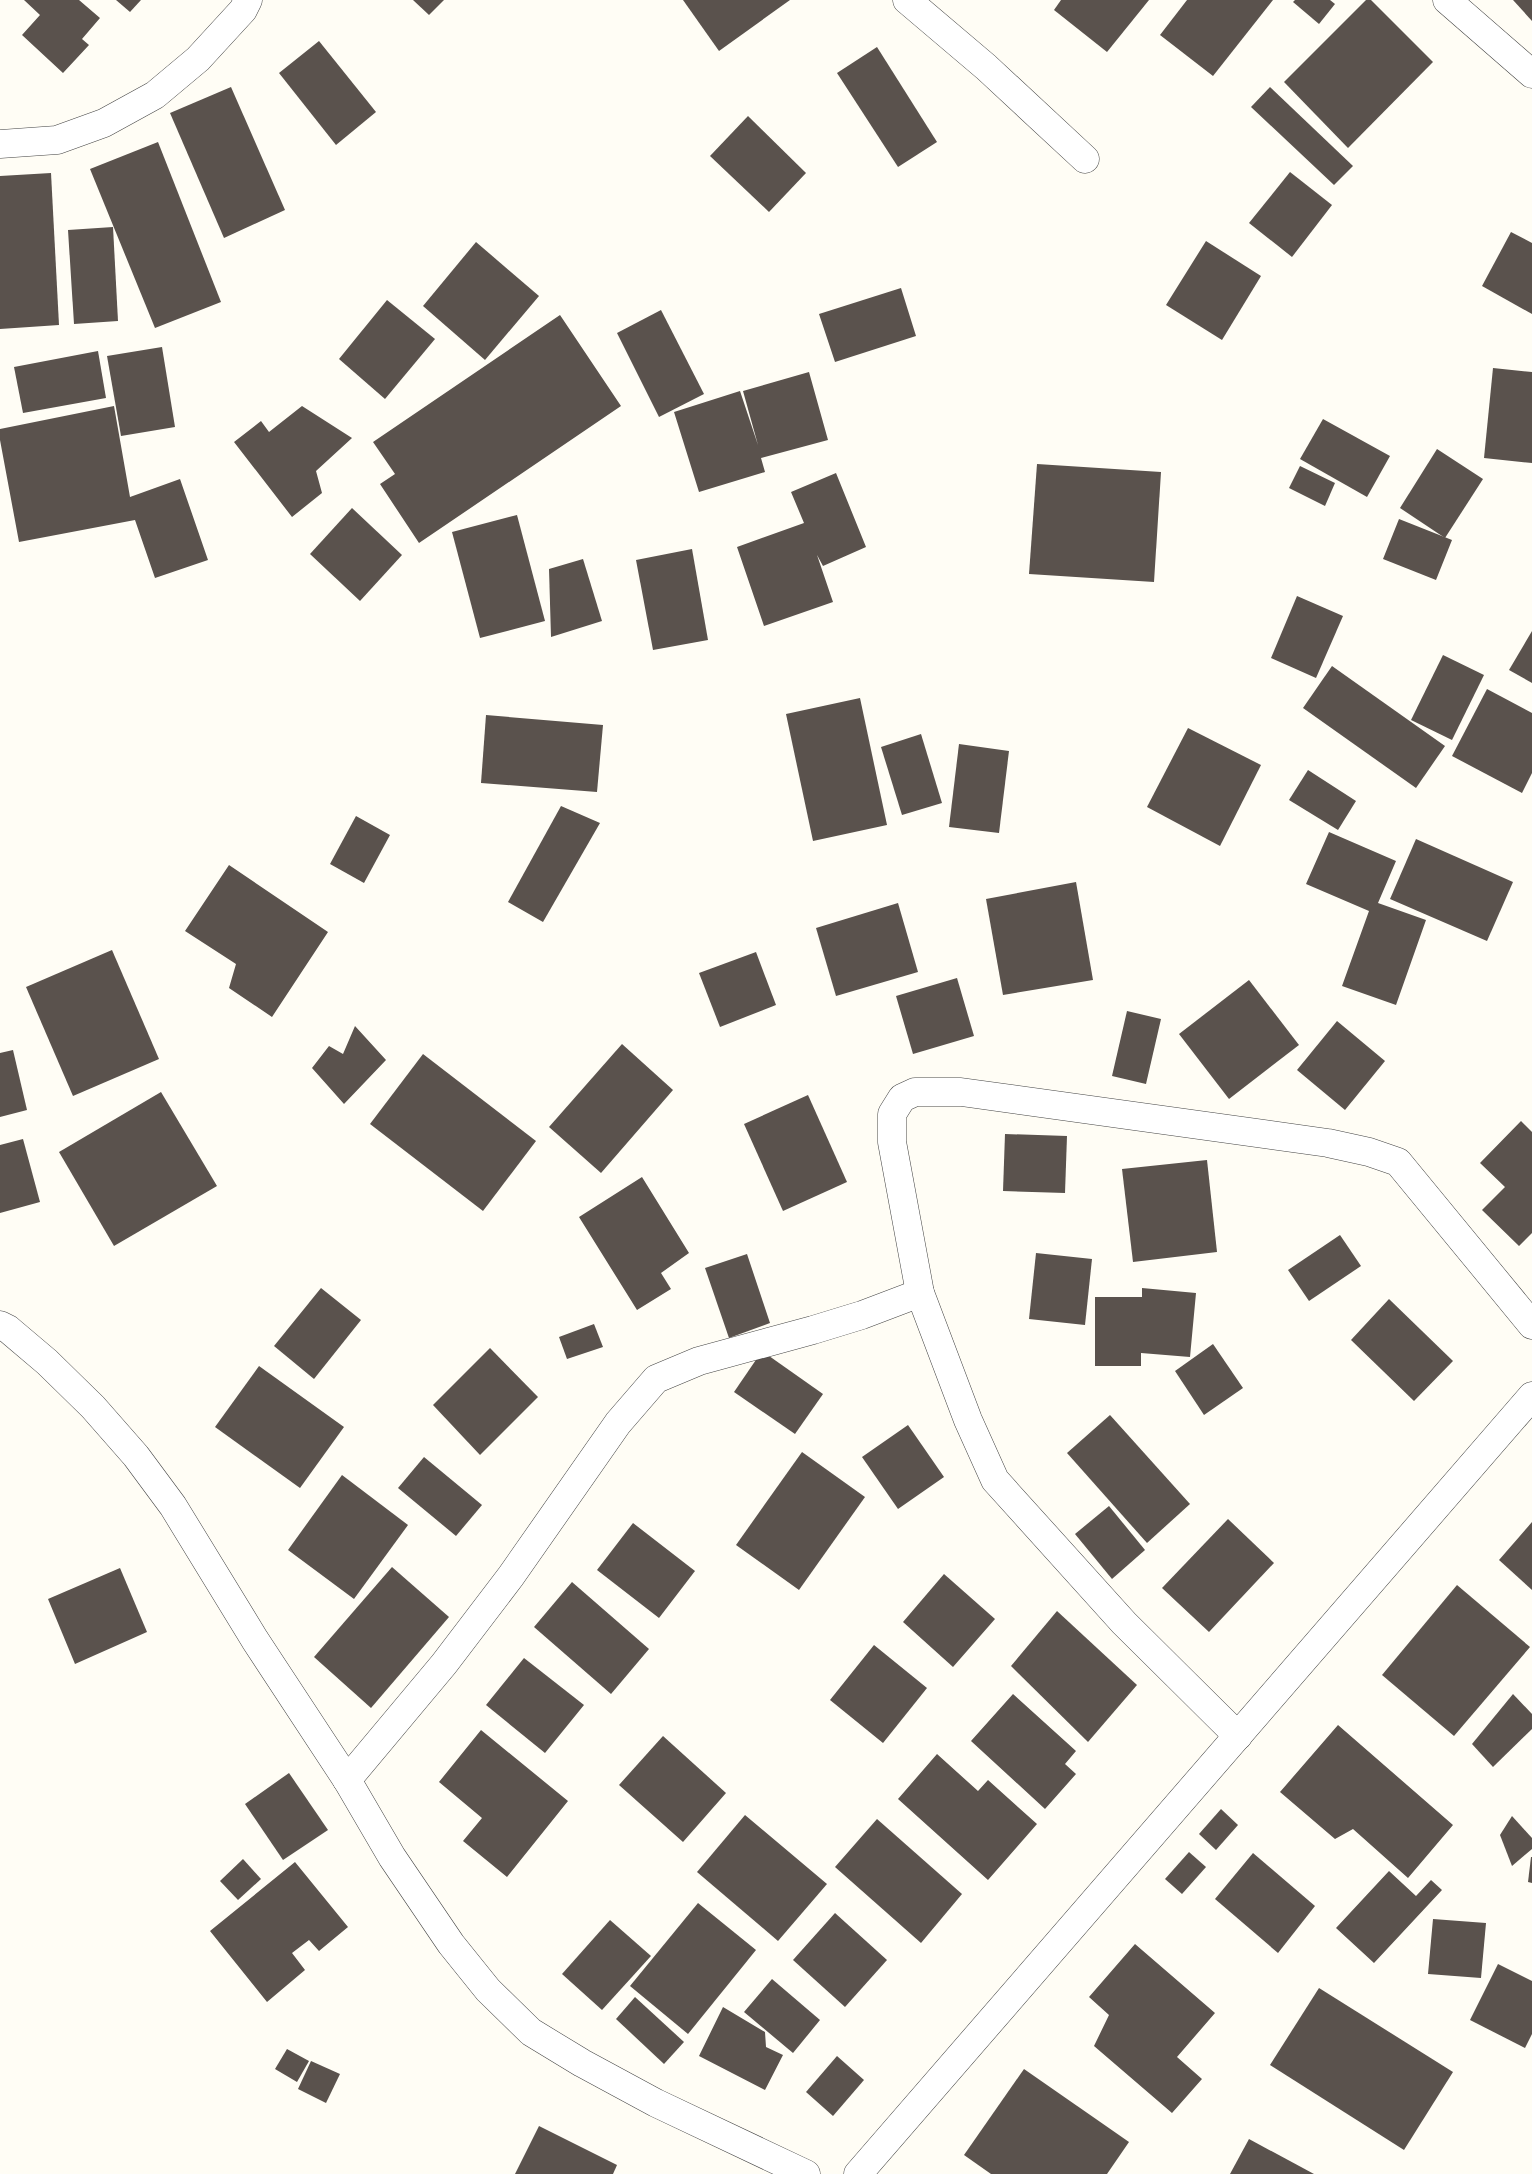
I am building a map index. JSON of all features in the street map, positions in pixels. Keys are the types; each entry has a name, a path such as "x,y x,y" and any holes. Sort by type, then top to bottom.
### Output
{"street":[{"path":"0,144 57,140 104,123 155,96 198,59 243,10 248,0"},
{"path":"907,0 986,67 1085,159"},
{"path":"1447,0 1532,74"},
{"path":"1238,1736 1124,1623 995,1480 961,1403 920,1293 892,1142 892,1114 902,1098 915,1092 961,1092 1328,1143 1369,1152 1398,1162 1532,1325"},
{"path":"347,1780 444,1664 512,1576 618,1423 656,1379 699,1361 838,1323 920,1293"},
{"path":"0,1325 8,1329 53,1368 93,1407 136,1456 173,1506 256,1640 347,1780 392,1857 451,1944 488,1990 531,2032 656,2103 806,2174"},
{"path":"858,2174 1532,1396"}],"building":[{"path":"24,0 79,0 100,18 82,39 89,45 63,73 22,35 40,15"},
{"path":"116,0 141,0 130,12"},
{"path":"413,0 444,0 429,15"},
{"path":"683,0 790,0 719,51"},
{"path":"1061,0 1149,0 1107,52 1054,10"},
{"path":"1187,0 1273,0 1213,76 1160,35"},
{"path":"1295,0 1330,0 1335,4 1319,24 1293,2"},
{"path":"1366,0 1371,0 1433,62 1348,148 1284,82"},
{"path":"1513,0 1532,0 1532,21"},
{"path":"319,41 376,112 336,145 279,73"},
{"path":"877,47 937,142 898,167 837,73"},
{"path":"231,87 285,210 224,238 170,113"},
{"path":"1270,87 1353,166 1334,185 1251,107"},
{"path":"748,116 806,173 769,212 710,156"},
{"path":"158,142 221,302 155,328 90,169"},
{"path":"1290,172 1332,205 1292,257 1249,223"},
{"path":"51,173 59,325 0,329 0,176"},
{"path":"113,227 118,321 74,324 68,230"},
{"path":"1511,232 1532,243 1532,314 1482,286"},
{"path":"1206,241 1261,276 1222,340 1166,305"},
{"path":"476,242 539,296 485,360 423,306"},
{"path":"901,288 916,336 835,362 819,314"},
{"path":"387,300 435,339 385,399 339,359"},
{"path":"661,310 704,394 659,417 617,333"},
{"path":"560,315 621,406 419,543 380,484 395,474 373,442"},
{"path":"162,347 175,427 121,436 107,356"},
{"path":"98,351 106,398 23,413 14,367"},
{"path":"1493,368 1532,372 1532,463 1484,458"},
{"path":"809,372 828,440 761,458 765,472 699,492 674,412 740,391 758,445 743,391"},
{"path":"114,406 130,497 180,479 208,560 155,578 135,520 19,542 0,440 0,429"},
{"path":"302,406 352,438 316,471 322,493 292,517 234,442 261,421 269,432"},
{"path":"1323,419 1390,456 1367,497 1300,459"},
{"path":"1437,449 1483,479 1445,538 1400,508"},
{"path":"1037,464 1161,472 1154,582 1029,574"},
{"path":"1300,466 1335,483 1325,506 1289,488"},
{"path":"836,473 866,547 823,566 817,555 833,602 764,626 737,547 804,523 791,492"},
{"path":"352,508 402,555 360,601 310,554"},
{"path":"517,515 545,621 480,638 452,532"},
{"path":"1399,519 1452,540 1436,580 1383,559"},
{"path":"692,549 708,640 653,650 636,560"},
{"path":"583,559 602,621 551,637 549,569"},
{"path":"1297,596 1343,616 1316,678 1271,658"},
{"path":"1532,631 1532,683 1509,670"},
{"path":"1443,655 1484,675 1452,740 1411,720"},
{"path":"1332,666 1445,746 1416,788 1303,708"},
{"path":"1487,689 1532,713 1532,773 1522,793 1452,756"},
{"path":"860,698 887,825 813,841 786,714"},
{"path":"486,715 603,725 597,792 481,783"},
{"path":"1188,728 1261,765 1220,846 1147,807"},
{"path":"921,734 942,803 902,815 881,747"},
{"path":"959,744 1009,751 999,833 949,827"},
{"path":"1308,770 1356,801 1338,830 1289,800"},
{"path":"561,806 600,823 543,922 508,902"},
{"path":"356,816 390,835 364,883 330,864"},
{"path":"1329,832 1396,861 1378,903 1426,920 1396,1005 1342,986 1369,911 1306,884"},
{"path":"1416,839 1513,882 1487,941 1390,899"},
{"path":"229,865 328,932 272,1017 229,988 236,964 185,931"},
{"path":"1076,882 1093,980 1003,995 986,899"},
{"path":"898,903 918,972 836,996 816,928"},
{"path":"112,950 159,1059 73,1096 26,987"},
{"path":"756,952 776,1005 720,1027 699,973"},
{"path":"957,978 974,1036 913,1054 896,996"},
{"path":"1249,980 1299,1045 1229,1099 1179,1034"},
{"path":"1127,1011 1161,1019 1146,1084 1112,1076"},
{"path":"1337,1021 1385,1061 1345,1110 1297,1070"},
{"path":"355,1026 386,1060 344,1104 312,1068 329,1046 343,1054"},
{"path":"622,1044 673,1090 601,1173 549,1127"},
{"path":"13,1050 27,1110 0,1117 0,1053"},
{"path":"423,1054 536,1141 483,1211 370,1124"},
{"path":"161,1092 217,1186 114,1246 59,1152"},
{"path":"808,1095 847,1182 783,1211 744,1124"},
{"path":"1521,1121 1532,1132 1532,1233 1519,1246 1482,1210 1505,1187 1480,1163"},
{"path":"1005,1134 1067,1136 1065,1193 1003,1191"},
{"path":"23,1139 40,1202 0,1213 0,1145"},
{"path":"1207,1160 1217,1252 1133,1262 1122,1169"},
{"path":"642,1177 689,1253 661,1273 671,1289 637,1310 579,1217"},
{"path":"1340,1235 1361,1266 1309,1301 1288,1270"},
{"path":"1036,1253 1092,1259 1085,1325 1029,1319"},
{"path":"747,1254 770,1323 729,1338 705,1268"},
{"path":"321,1288 361,1320 314,1379 274,1346"},
{"path":"1142,1288 1196,1293 1190,1357 1141,1353 1141,1366 1095,1366 1095,1297 1142,1297"},
{"path":"1389,1299 1453,1361 1414,1401 1351,1340"},
{"path":"594,1324 603,1347 567,1359 559,1337"},
{"path":"1213,1344 1243,1388 1204,1415 1175,1371"},
{"path":"490,1348 538,1397 480,1455 433,1405"},
{"path":"762,1351 823,1394 795,1434 734,1392"},
{"path":"259,1366 344,1427 300,1488 215,1427"},
{"path":"1110,1415 1190,1504 1147,1543 1067,1453"},
{"path":"908,1425 944,1477 898,1509 862,1457"},
{"path":"802,1452 865,1497 799,1590 736,1545"},
{"path":"424,1457 482,1505 456,1536 398,1488"},
{"path":"342,1475 408,1525 354,1599 288,1550"},
{"path":"1109,1506 1145,1550 1112,1579 1075,1534"},
{"path":"1228,1519 1274,1563 1209,1632 1162,1588"},
{"path":"1532,1522 1532,1590 1499,1560"},
{"path":"633,1523 695,1571 659,1618 597,1570"},
{"path":"392,1567 449,1617 371,1708 314,1657"},
{"path":"120,1568 147,1632 75,1664 48,1599"},
{"path":"944,1574 995,1619 953,1667 903,1622"},
{"path":"572,1582 649,1649 611,1694 534,1627"},
{"path":"1457,1585 1530,1647 1454,1736 1382,1675"},
{"path":"1057,1611 1137,1685 1088,1742 1011,1666"},
{"path":"874,1645 927,1688 883,1743 830,1700"},
{"path":"524,1658 584,1705 545,1753 486,1705"},
{"path":"1013,1694 1076,1751 1065,1764 1076,1774 1045,1809 971,1741"},
{"path":"1513,1694 1532,1714 1532,1729 1493,1767 1472,1744"},
{"path":"1338,1725 1453,1825 1408,1878 1353,1829 1335,1839 1280,1792"},
{"path":"481,1730 568,1801 507,1877 463,1841 482,1818 439,1782"},
{"path":"663,1736 726,1793 683,1842 619,1785"},
{"path":"937,1754 978,1791 988,1780 1037,1824 988,1880 898,1799"},
{"path":"289,1773 328,1830 283,1860 245,1804"},
{"path":"1221,1809 1238,1825 1216,1850 1199,1834"},
{"path":"745,1815 827,1884 778,1941 697,1872"},
{"path":"1512,1816 1532,1838 1532,1849 1512,1866 1500,1835"},
{"path":"877,1819 962,1894 921,1943 835,1867"},
{"path":"1189,1852 1206,1867 1182,1894 1165,1879"},
{"path":"1253,1853 1315,1906 1278,1953 1215,1899"},
{"path":"1532,1857 1532,1883 1528,1882"},
{"path":"243,1859 261,1879 238,1900 220,1881"},
{"path":"295,1862 348,1927 319,1951 309,1940 292,1953 305,1970 267,2002 210,1931"},
{"path":"1389,1871 1416,1896 1431,1880 1442,1890 1374,1963 1336,1928"},
{"path":"698,1903 756,1950 688,2034 630,1986"},
{"path":"835,1913 887,1960 845,2007 793,1960"},
{"path":"1433,1919 1486,1923 1481,1978 1428,1974"},
{"path":"610,1920 651,1956 602,2010 562,1974"},
{"path":"1135,1944 1215,2013 1177,2057 1202,2079 1172,2113 1094,2046 1109,2015 1089,1997"},
{"path":"1498,1964 1532,1981 1532,2034 1525,2048 1470,2020"},
{"path":"772,1979 820,2020 793,2053 744,2012"},
{"path":"1319,1988 1453,2072 1404,2150 1270,2065"},
{"path":"635,1997 684,2042 664,2064 616,2019"},
{"path":"723,2007 765,2032 766,2047 783,2055 765,2090 699,2056"},
{"path":"287,2049 309,2061 297,2082 275,2069"},
{"path":"837,2056 864,2080 833,2116 806,2092"},
{"path":"311,2061 340,2074 326,2103 298,2089"},
{"path":"1024,2069 1129,2142 1107,2174 991,2174 964,2155"},
{"path":"539,2126 617,2165 613,2174 515,2174"},
{"path":"1249,2139 1314,2174 1230,2174"}]}
